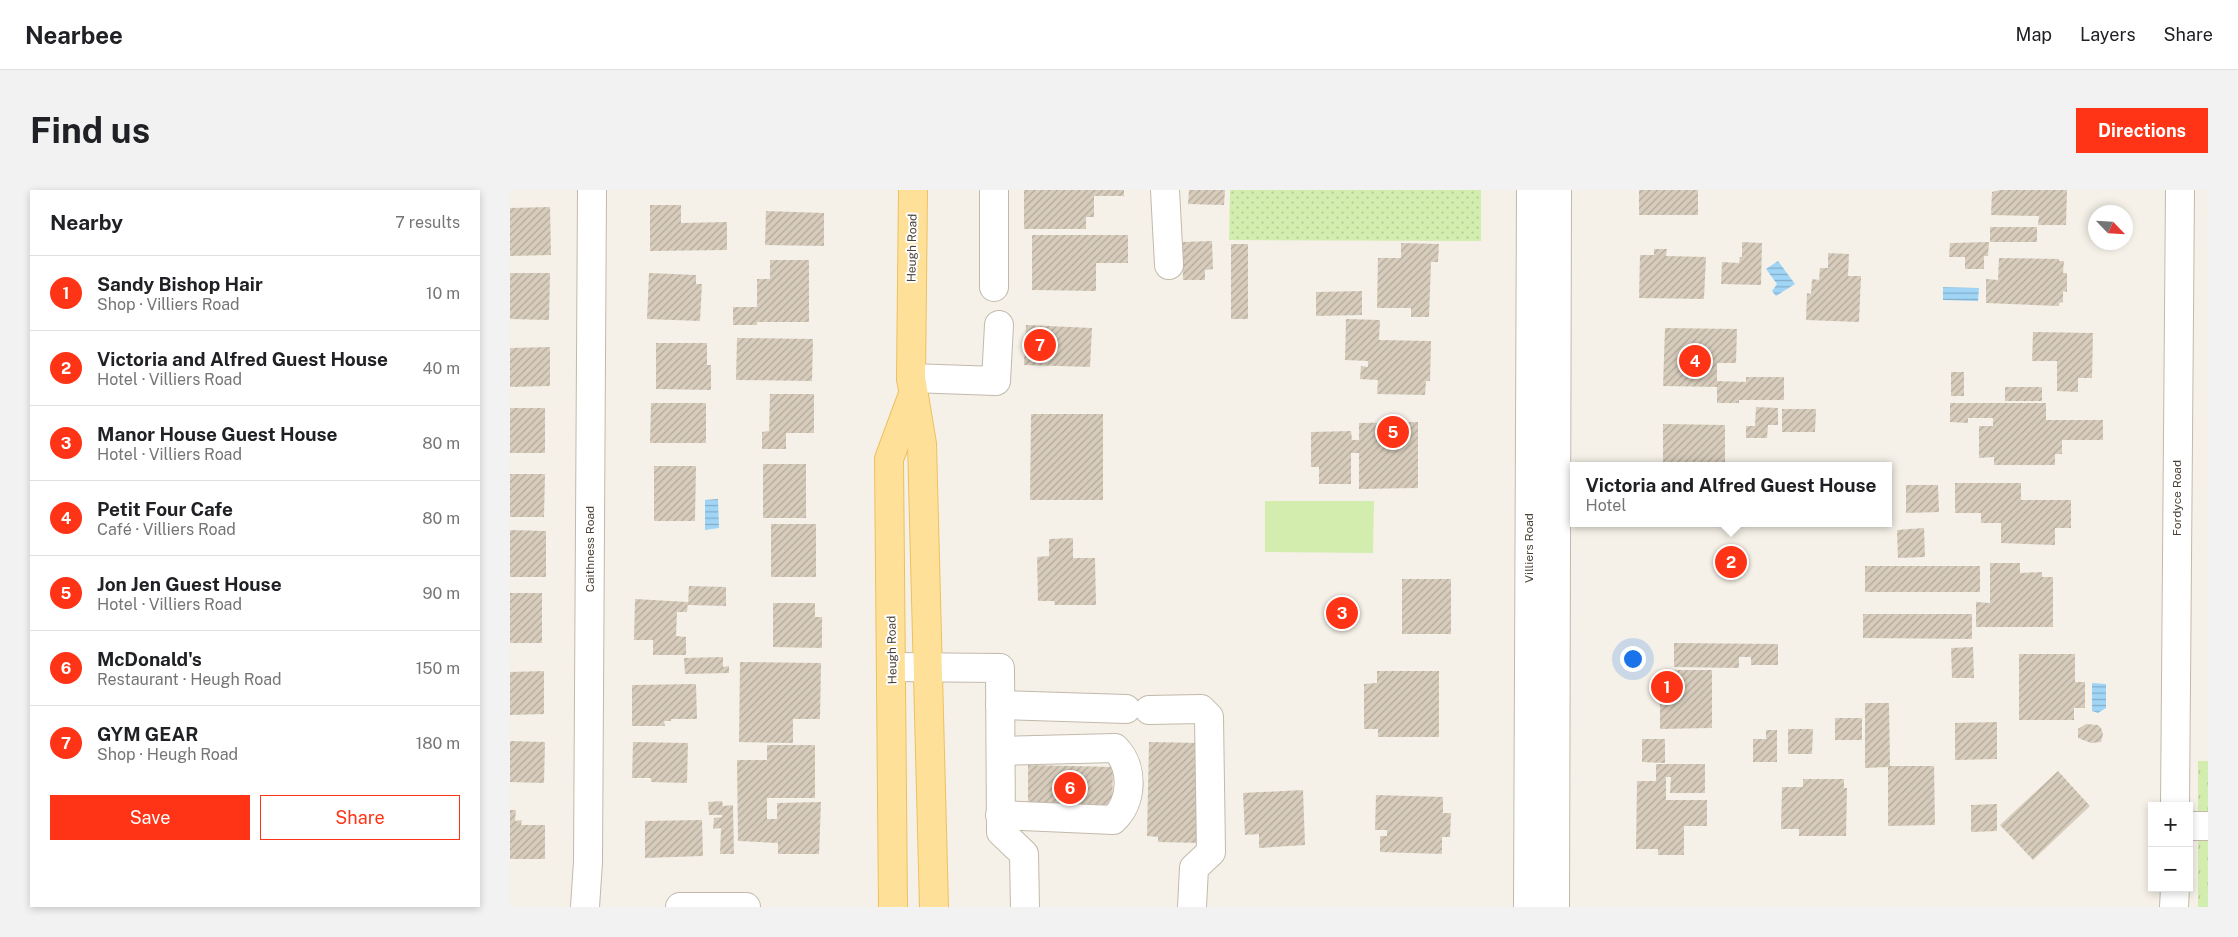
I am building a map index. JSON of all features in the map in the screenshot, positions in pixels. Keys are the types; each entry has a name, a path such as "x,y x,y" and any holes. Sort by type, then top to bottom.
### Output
{"main road":[{"name":"Heugh Road","path":"913,190 912,387 922,444 926,667 934,907"},
{"name":"Heugh Road","path":"892,907 892,667 889,459 912,387"}],"street":[{"name":"Caithness Road","path":"584,907 588,844 592,190"},
{"path":"994,190 994,287"},
{"path":"1165,190 1169,265"},
{"name":"Villiers Road","path":"1530,190 1543,276 1555,907"},
{"name":"Villiers Road","path":"1528,907 1543,276 1557,190"},
{"name":"Fordyce Road","path":"2175,802 2180,190"},
{"path":"912,387 996,380 999,325"},
{"path":"892,667 1000,668 1001,824 1024,854 1025,907"},
{"path":"1000,705 1137,710 1201,709 1209,717 1211,852 1194,868 1192,907"},
{"path":"1001,750 1114,748 1123,757 1128,776 1128,799 1122,812 1113,820 1001,824"},
{"path":"1001,824 1124,837"},
{"path":"2193,826 2208,826"},
{"path":"2174,907 2175,892"},
{"path":"680,907 746,907"}],"green space":[{"path":"1230,190 1481,190 1481,241 1229,240"},
{"path":"1265,501 1374,501 1373,553 1265,552"},
{"path":"2198,761 2208,761 2208,907 2198,907"}],"water":[{"path":"1778,261 1795,284 1776,296 1772,291 1777,284 1766,269"},
{"path":"1943,287 1979,288 1978,301 1943,300"},
{"path":"718,499 719,528 705,530 705,500"},
{"path":"2092,683 2106,684 2106,708 2098,713 2092,711"}],"building":[{"path":"1024,190 1124,190 1124,196 1094,196 1094,217 1086,217 1086,229 1024,229"},
{"path":"1189,190 1225,190 1224,205 1188,204"},
{"path":"1639,190 1698,190 1698,215 1639,215"},
{"path":"2000,190 2067,190 2066,225 2038,225 2039,216 1991,215 1992,192"},
{"path":"650,205 681,205 681,223 727,222 727,250 650,251"},
{"path":"550,207 551,255 510,256 510,208"},
{"path":"766,211 824,213 824,246 765,245"},
{"path":"1990,227 2037,227 2037,242 1990,242"},
{"path":"1032,235 1128,235 1128,263 1096,263 1096,291 1032,290"},
{"path":"1212,241 1213,269 1205,270 1205,280 1183,280 1182,242"},
{"path":"1742,242 1762,243 1761,285 1721,284 1722,262 1739,263 1740,257 1742,257"},
{"path":"1989,242 1988,256 1984,256 1984,269 1965,269 1965,257 1949,257 1950,243"},
{"path":"1401,243 1439,244 1438,262 1431,262 1429,317 1411,317 1411,308 1377,308 1378,258 1401,258"},
{"path":"1231,244 1248,244 1248,319 1231,319"},
{"path":"1654,249 1667,249 1666,256 1706,257 1704,299 1639,298 1640,255 1654,255"},
{"path":"1828,253 1849,254 1848,276 1861,276 1859,322 1806,320 1807,293 1811,294 1812,279 1819,280 1820,268 1828,268"},
{"path":"1999,258 2059,259 2059,261 2064,261 2063,273 2067,273 2067,292 2063,291 2063,302 2059,303 2059,306 1986,303 1986,279 1998,280"},
{"path":"770,260 809,260 809,322 757,322 757,325 733,325 733,307 757,307 757,279 770,279"},
{"path":"510,273 550,273 549,320 510,319"},
{"path":"649,273 696,275 696,284 702,284 700,321 647,319"},
{"path":"1362,291 1362,315 1316,316 1316,292"},
{"path":"1346,319 1380,320 1379,340 1431,341 1430,381 1426,381 1425,395 1377,394 1378,380 1360,379 1361,366 1368,367 1368,361 1345,360"},
{"path":"1026,325 1092,328 1090,367 1024,365"},
{"path":"1665,328 1737,329 1736,363 1717,363 1717,381 1746,382 1746,377 1784,377 1784,400 1739,400 1739,403 1717,403 1717,387 1663,386"},
{"path":"2033,332 2093,333 2092,378 2078,378 2078,392 2057,391 2057,361 2032,361"},
{"path":"737,338 813,339 812,381 736,380"},
{"path":"656,343 707,343 707,365 711,365 711,390 656,389"},
{"path":"550,347 550,386 510,387 510,348"},
{"path":"1951,372 1964,372 1964,396 1951,396"},
{"path":"2005,387 2042,387 2042,401 2005,401"},
{"path":"770,394 814,394 814,433 786,433 786,449 762,449 762,432 769,431"},
{"path":"651,403 706,403 706,443 650,443"},
{"path":"1950,403 2046,403 2046,420 2103,420 2103,440 2062,440 2062,454 2055,454 2055,465 1994,465 1994,457 1979,458 1979,426 1993,426 1993,418 1968,418 1968,423 1950,422"},
{"path":"1756,407 1778,408 1778,425 1768,425 1767,438 1746,438 1746,426 1755,426"},
{"path":"510,408 545,408 545,453 510,453"},
{"path":"1782,409 1816,409 1815,432 1782,432"},
{"path":"1031,414 1103,414 1103,500 1030,500"},
{"path":"1418,422 1418,488 1359,489 1359,453 1351,453 1351,484 1319,484 1319,467 1311,467 1311,432 1351,431 1352,440 1359,440 1359,423"},
{"path":"1663,424 1725,425 1725,462 1663,462"},
{"path":"763,464 806,464 806,518 763,518"},
{"path":"654,466 696,466 695,521 654,521"},
{"path":"510,474 545,474 544,517 510,517"},
{"path":"1955,483 2021,483 2021,500 2071,500 2071,528 2055,528 2055,545 2001,543 2001,523 1981,523 1981,513 1955,513"},
{"path":"1906,485 1938,485 1939,512 1906,513"},
{"path":"771,524 816,524 816,577 771,577"},
{"path":"1924,528 1925,557 1898,558 1897,530"},
{"path":"510,530 546,531 546,577 510,577"},
{"path":"1073,538 1073,558 1095,558 1096,605 1055,605 1054,601 1038,601 1037,557 1049,556 1049,539"},
{"path":"1990,563 2020,563 2020,573 2042,572 2042,577 2053,577 2053,627 1976,627 1976,602 1990,603"},
{"path":"1865,566 1980,566 1980,592 1865,592"},
{"path":"1402,579 1451,579 1451,634 1402,634"},
{"path":"689,586 726,587 726,606 688,605"},
{"path":"510,593 542,593 542,643 510,643"},
{"path":"635,599 688,602 687,612 677,612 676,636 686,637 686,655 653,655 653,640 634,640"},
{"path":"773,603 815,603 815,617 822,617 822,648 773,647"},
{"path":"1863,614 1972,614 1972,639 1863,638"},
{"path":"1674,643 1778,644 1778,665 1751,665 1751,657 1739,657 1739,668 1674,667"},
{"path":"1973,647 1974,678 1952,678 1951,648"},
{"path":"2019,654 2075,654 2075,682 2085,682 2085,708 2074,708 2074,720 2019,720"},
{"path":"723,657 723,667 729,666 729,673 685,674 684,658"},
{"path":"740,662 821,663 820,719 793,719 793,743 739,742"},
{"path":"1660,670 1712,670 1712,728 1660,729"},
{"path":"544,671 544,714 510,715 510,672"},
{"path":"1377,671 1439,671 1439,737 1378,737 1378,729 1364,729 1364,684 1377,683"},
{"path":"696,684 697,719 671,719 671,721 664,721 665,726 632,726 632,685"},
{"path":"1865,703 1889,703 1890,766 1934,766 1935,825 1888,826 1888,767 1865,768"},
{"path":"1835,718 1862,718 1862,740 1835,740"},
{"path":"1997,722 1997,759 1955,760 1955,723"},
{"path":"2086,724 2098,725 2101,728 2103,734 2101,742 2091,743 2078,738 2078,729"},
{"path":"1788,729 1813,729 1812,754 1788,754"},
{"path":"1766,730 1777,730 1777,762 1753,762 1753,739 1766,739"},
{"path":"1642,739 1665,739 1665,763 1642,762"},
{"path":"510,741 545,742 544,783 510,782"},
{"path":"633,742 688,743 687,783 651,782 651,778 632,778"},
{"path":"1149,742 1204,743 1202,843 1158,842 1158,837 1147,836"},
{"path":"767,745 815,745 815,798 767,798 767,819 777,819 777,803 821,802 819,854 778,854 778,843 738,841 737,760 767,760"},
{"path":"1656,764 1705,764 1705,793 1670,793 1671,777 1666,777 1666,800 1707,800 1707,826 1684,826 1684,855 1658,855 1658,849 1636,849 1637,781 1656,781"},
{"path":"1028,765 1113,767 1112,811 1028,810"},
{"path":"2058,771 2090,806 2033,860 2000,825"},
{"path":"1803,779 1844,779 1844,788 1847,788 1846,836 1799,836 1799,829 1781,829 1782,787 1803,787"},
{"path":"1303,790 1305,845 1259,848 1259,834 1245,835 1243,793"},
{"path":"1376,795 1443,797 1443,813 1451,813 1450,837 1442,837 1442,854 1380,852 1380,836 1387,836 1387,830 1375,830"},
{"path":"722,801 723,806 733,805 734,854 720,854 721,828 713,829 714,818 722,817 722,815 709,815 708,802"},
{"path":"1997,804 1997,831 1971,832 1971,805"},
{"path":"510,810 516,810 515,821 522,820 521,825 545,825 545,859 510,859"},
{"path":"702,820 703,856 645,858 645,821"}],"place":[{"name":"GYM GEAR","path":"1040,345"},
{"name":"Petit Four Cafe","path":"1695,361"},
{"name":"Jon Jen Guest House","path":"1393,432"},
{"name":"Victoria and Alfred Guest House","path":"1731,562"},
{"name":"Manor House Guest House","path":"1342,613"},
{"name":"Sandy Bishop Hair","path":"1667,687"},
{"name":"McDonald's","path":"1070,788"}]}
